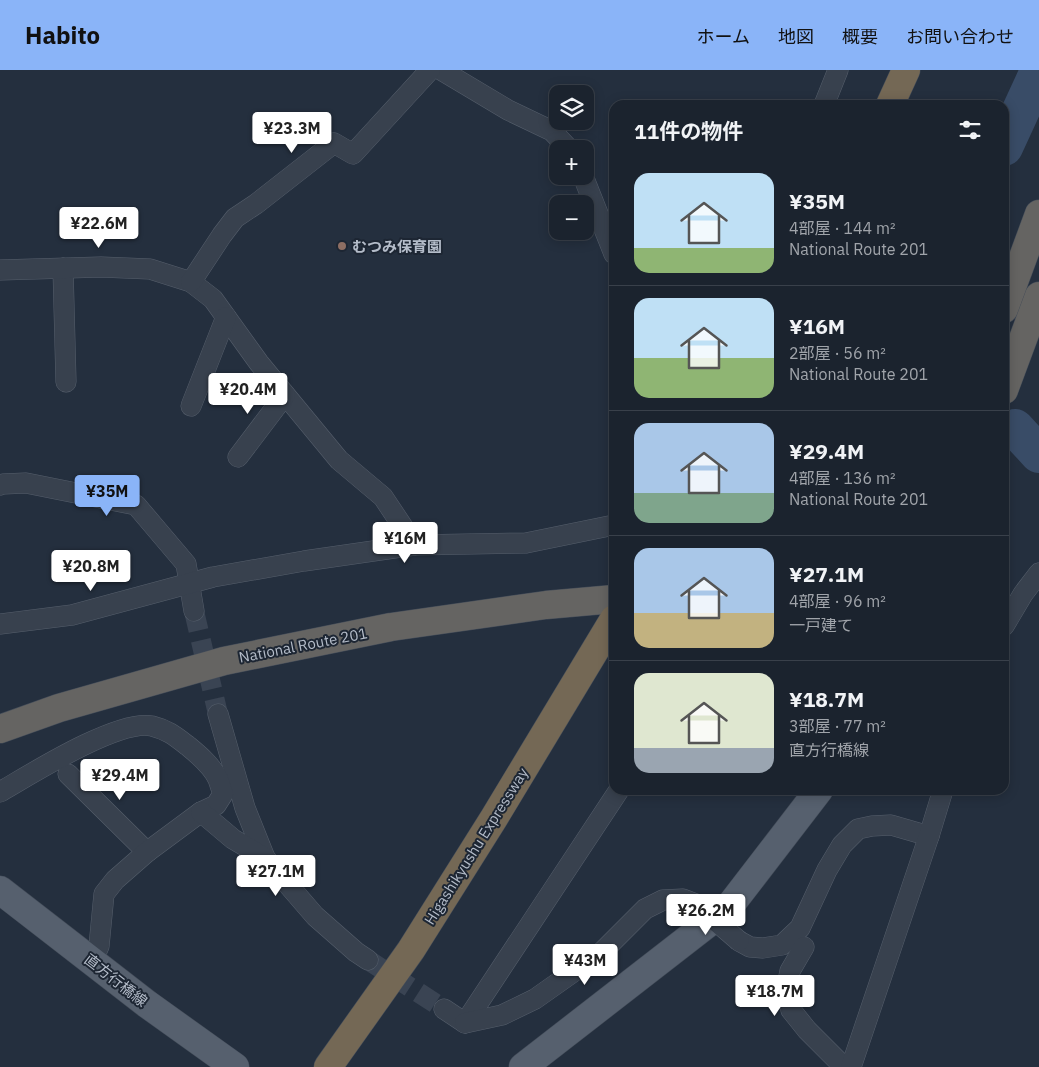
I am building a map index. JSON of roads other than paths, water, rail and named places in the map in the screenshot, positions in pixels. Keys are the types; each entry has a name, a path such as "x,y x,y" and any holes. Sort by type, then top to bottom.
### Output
{"highway":[{"path":"892,100 906,70"},
{"path":"1009,295 1039,214"},
{"path":"1009,377 1039,296"},
{"name":"National Route 201","path":"0,729 59,708 224,661 391,627 546,605 609,599"},
{"name":"Higashikyushu Expressway","path":"328,1067 411,950 494,818 609,627"}],"main road":[{"path":"523,1067 729,907 815,795"},
{"name":"直方行橋線","path":"0,890 147,1004 235,1067"}],"street":[{"path":"191,282 235,218 256,204 334,143 353,154 430,70"},
{"path":"441,70 508,110 552,131 560,140"},
{"path":"826,100 838,70"},
{"path":"587,185 609,241"},
{"path":"0,270 101,267 150,269 191,282 213,299 259,363 339,460 383,497 415,545"},
{"path":"63,268 66,382"},
{"path":"191,406 226,317"},
{"path":"238,457 285,395"},
{"path":"0,485 26,483 136,505 186,564 194,611"},
{"path":"0,624 72,615 213,577 304,561 415,545 526,543 609,526"},
{"path":"1009,618 1023,594 1039,573"},
{"path":"218,714 245,808 265,858"},
{"path":"0,792 70,753 132,726 150,726 169,732 202,758 218,778 223,794 216,805 201,812 147,852 115,880 104,894 99,946 92,962"},
{"path":"68,774 147,852"},
{"path":"465,1023 616,795"},
{"path":"851,1067 941,795"},
{"path":"201,812 233,839 265,858 315,916 356,952 368,960"},
{"path":"444,1009 465,1023 502,1016 535,999 604,951 645,909 663,900 683,899 696,904 739,942 750,947 763,948 782,944 800,928 827,870 842,845 858,830 872,826 891,825 929,836"},
{"path":"804,947 790,971 786,991 791,1010 807,1030 844,1067"}],"waterway":[{"path":"1009,136 1039,71"},
{"path":"1015,428 1039,454"}],"tunnel":[{"path":"194,611 218,714"},
{"path":"368,960 444,1009"}],"place":[{"name":"むつみ保育園","path":"342,246"}]}
